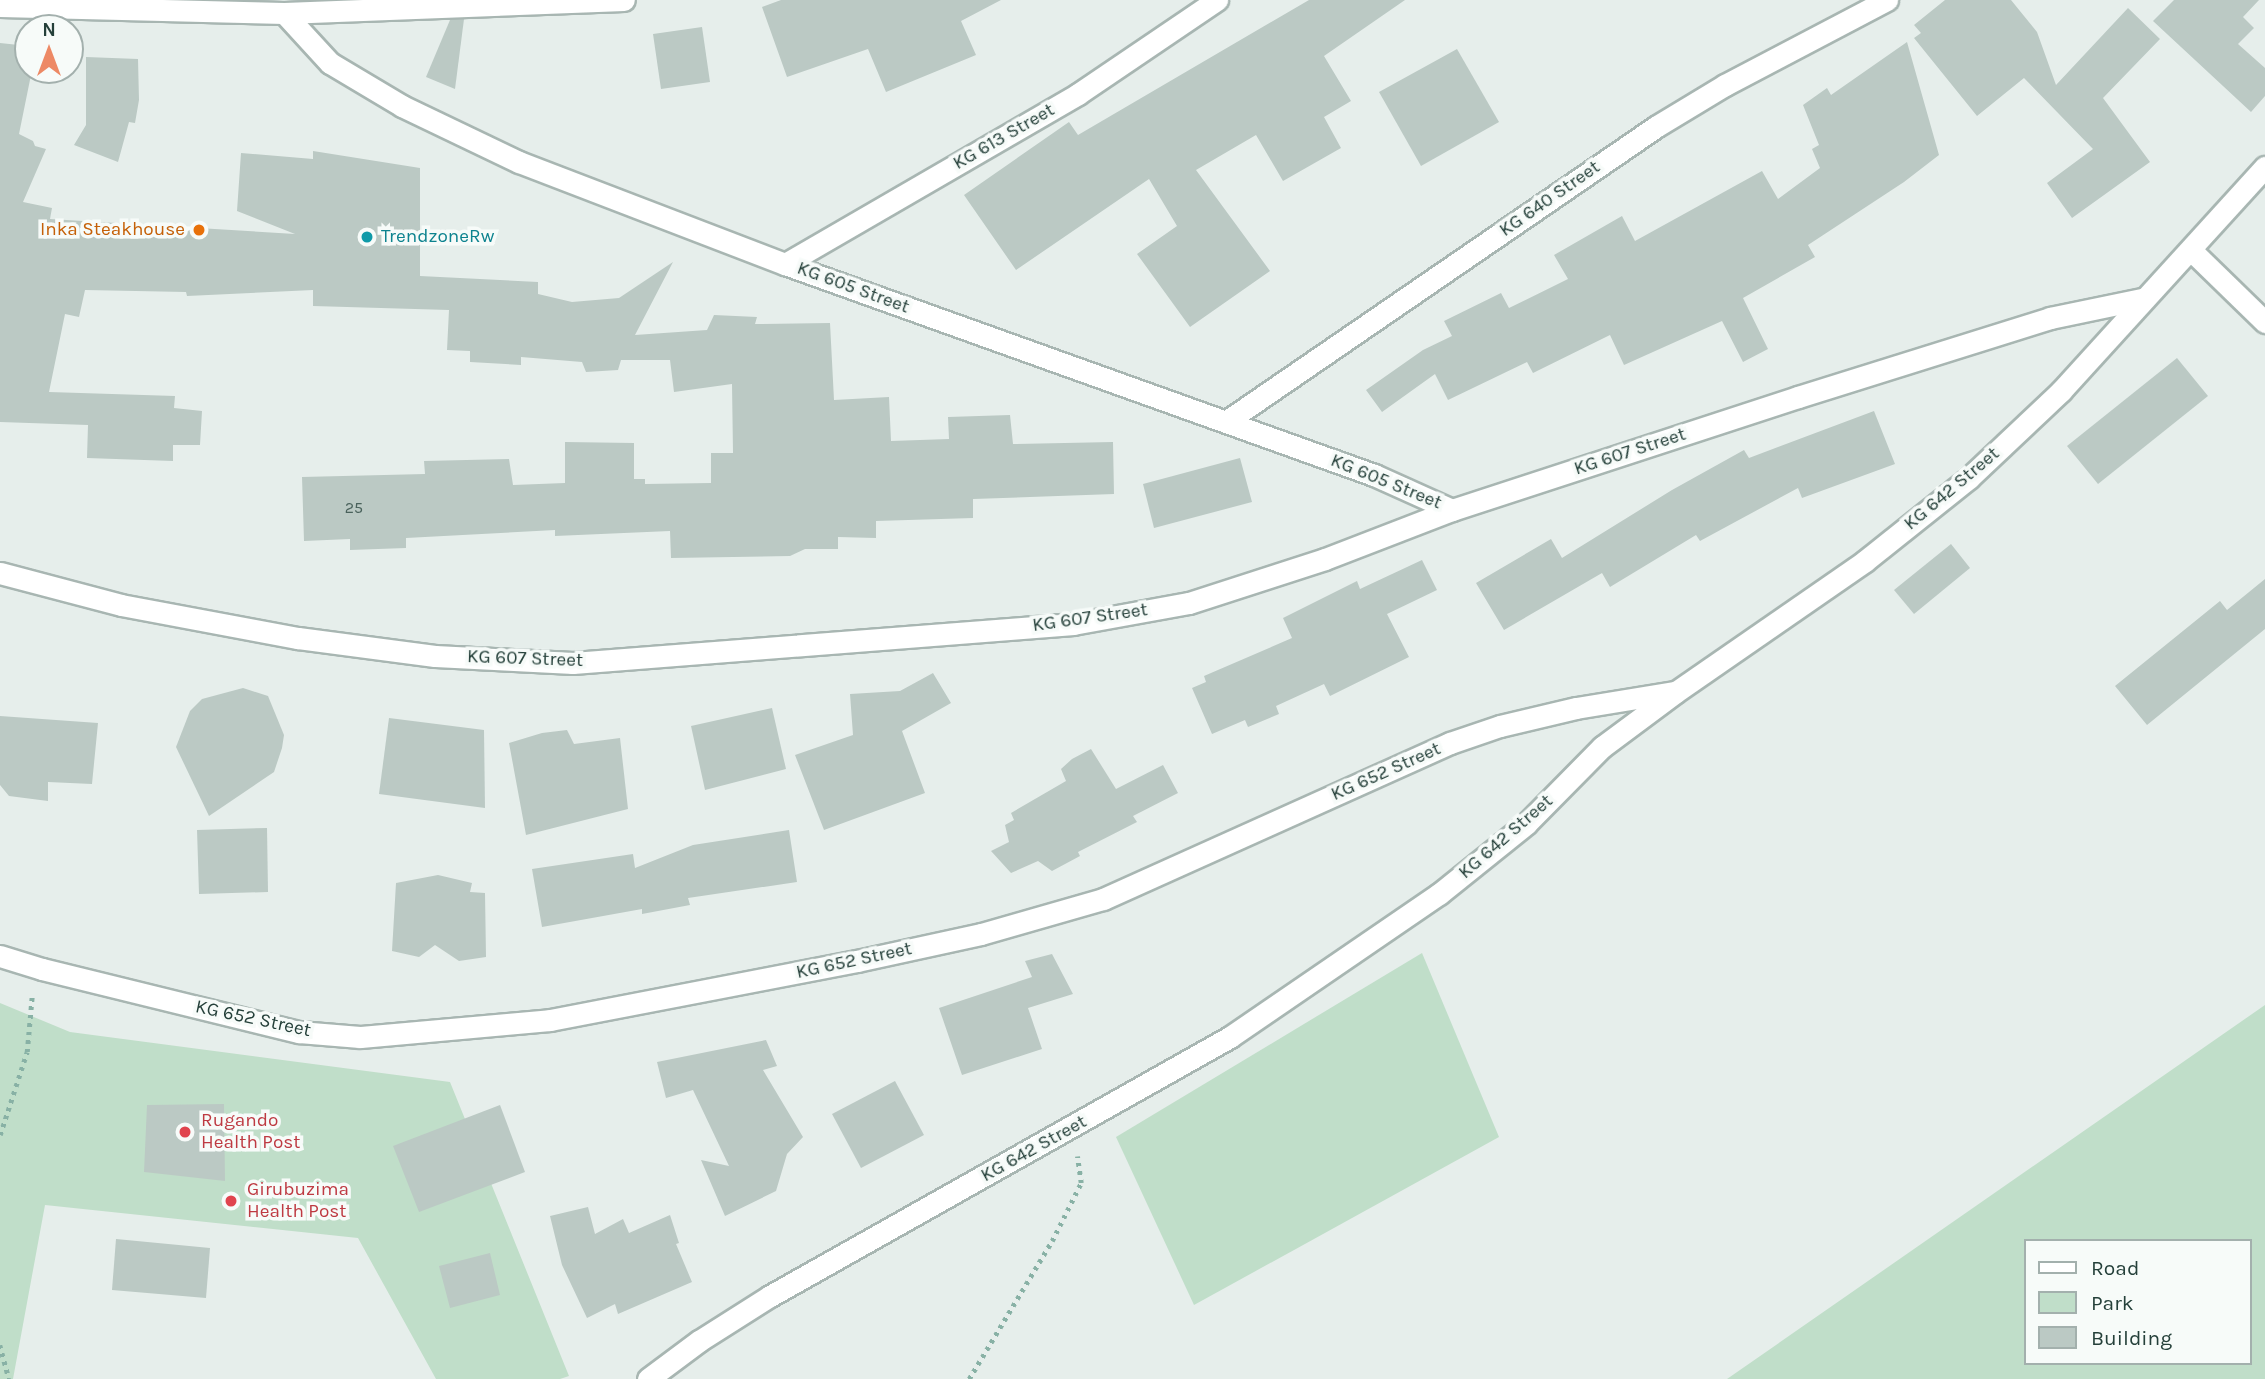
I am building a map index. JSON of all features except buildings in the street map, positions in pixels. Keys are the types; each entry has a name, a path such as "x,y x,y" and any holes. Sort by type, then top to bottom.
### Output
{"street":[{"path":"0,6 284,13 624,0"},
{"name":"KG 613 Street","path":"785,264 1078,94 1217,0"},
{"name":"KG 640 Street","path":"1227,421 1657,126 1725,85 1814,41 1887,0"},
{"name":"KG 605 Street","path":"284,13 330,63 402,106 519,162 785,264 1374,475 1452,510"},
{"name":"KG 642 Street","path":"648,1379 699,1341 771,1296 1230,1037 1439,894 1526,824 1602,747 1676,692 1866,561 1969,478 2061,391 2142,299 2192,251 2265,167"},
{"path":"2192,251 2265,323"},
{"name":"KG 607 Street","path":"0,573 121,605 298,638 435,656 573,663 1073,624 1189,603 1325,559 1452,510 2050,318 2142,299"},
{"name":"KG 652 Street","path":"0,956 42,969 299,1032 359,1037 550,1020 857,961 981,934 1103,899 1450,743 1500,726 1576,708 1676,692"}],"path":[{"path":"0,1135 27,1052 33,988 42,969"},
{"path":"969,1379 1052,1241 1081,1183 1072,1128"},
{"path":"0,1345 9,1379"}],"green space":[{"path":"1422,953 1499,1137 1194,1305 1116,1137"},
{"path":"0,1003 70,1032 450,1082 569,1376 560,1379 436,1379 358,1238 45,1205 13,1379 0,1379"},
{"path":"2265,1005 2265,1379 1727,1379"}],"place":[{"name":"Inka Steakhouse","path":"199,230"},
{"name":"TrendzoneRw","path":"367,237"},
{"name":"Rugando Health Post","path":"185,1132"},
{"name":"Girubuzima Health Post","path":"231,1201"}]}
